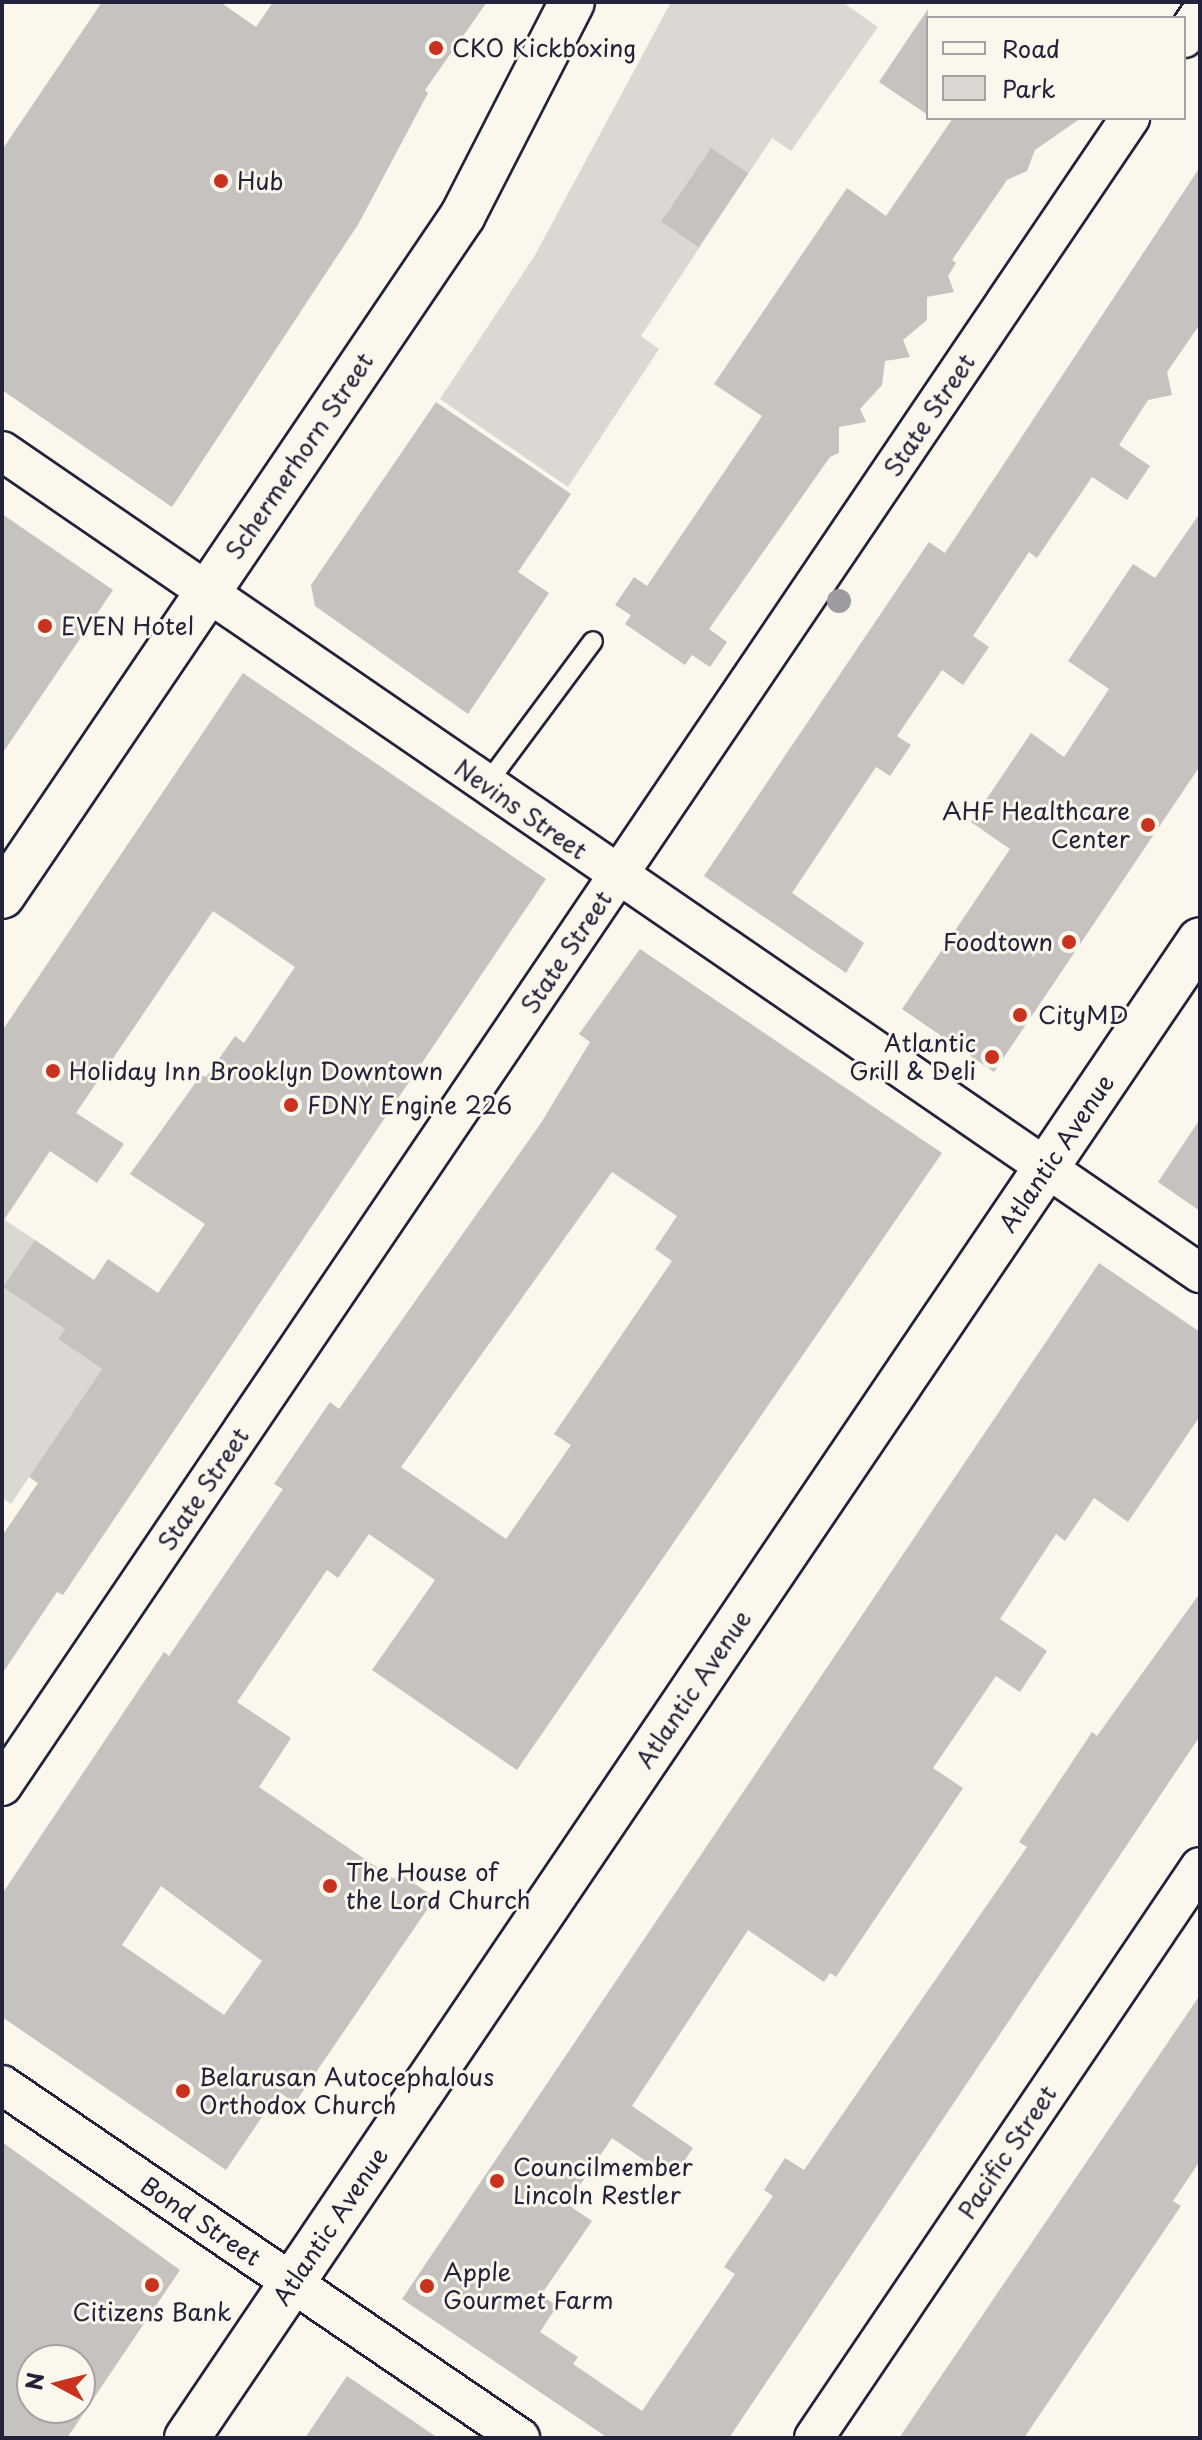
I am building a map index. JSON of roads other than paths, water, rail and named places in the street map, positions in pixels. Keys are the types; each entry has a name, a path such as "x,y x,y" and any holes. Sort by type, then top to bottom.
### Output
{"main road":[{"name":"Schermerhorn Street","path":"2,896 463,215 572,2"},
{"name":"Atlantic Avenue","path":"187,2438 1200,940"}],"street":[{"path":"1186,35 1200,14"},
{"name":"State Street","path":"2,1786 1129,120"},
{"name":"Nevins Street","path":"2,451 617,876 1200,1273"},
{"name":"Pacific Street","path":"814,2438 1200,1867"},
{"name":"Bond Street","path":"2,2085 520,2438"}],"lane":[{"path":"486,785 593,641"}],"place":[{"name":"CKO Kickboxing","path":"436,48"},
{"name":"Hub","path":"221,181"},
{"name":"EVEN Hotel","path":"45,626"},
{"name":"AHF Healthcare Center","path":"1148,825"},
{"name":"Foodtown","path":"1069,942"},
{"name":"CityMD","path":"1020,1015"},
{"name":"Atlantic Grill & Deli","path":"992,1057"},
{"name":"Holiday Inn Brooklyn Downtown","path":"53,1071"},
{"name":"FDNY Engine 226","path":"291,1105"},
{"name":"The House of the Lord Church","path":"330,1886"},
{"name":"Belarusan Autocephalous Orthodox Church","path":"183,2091"},
{"name":"Councilmember Lincoln Restler","path":"497,2181"},
{"name":"Citizens Bank","path":"152,2285"},
{"name":"Apple Gourmet Farm","path":"427,2286"}]}
